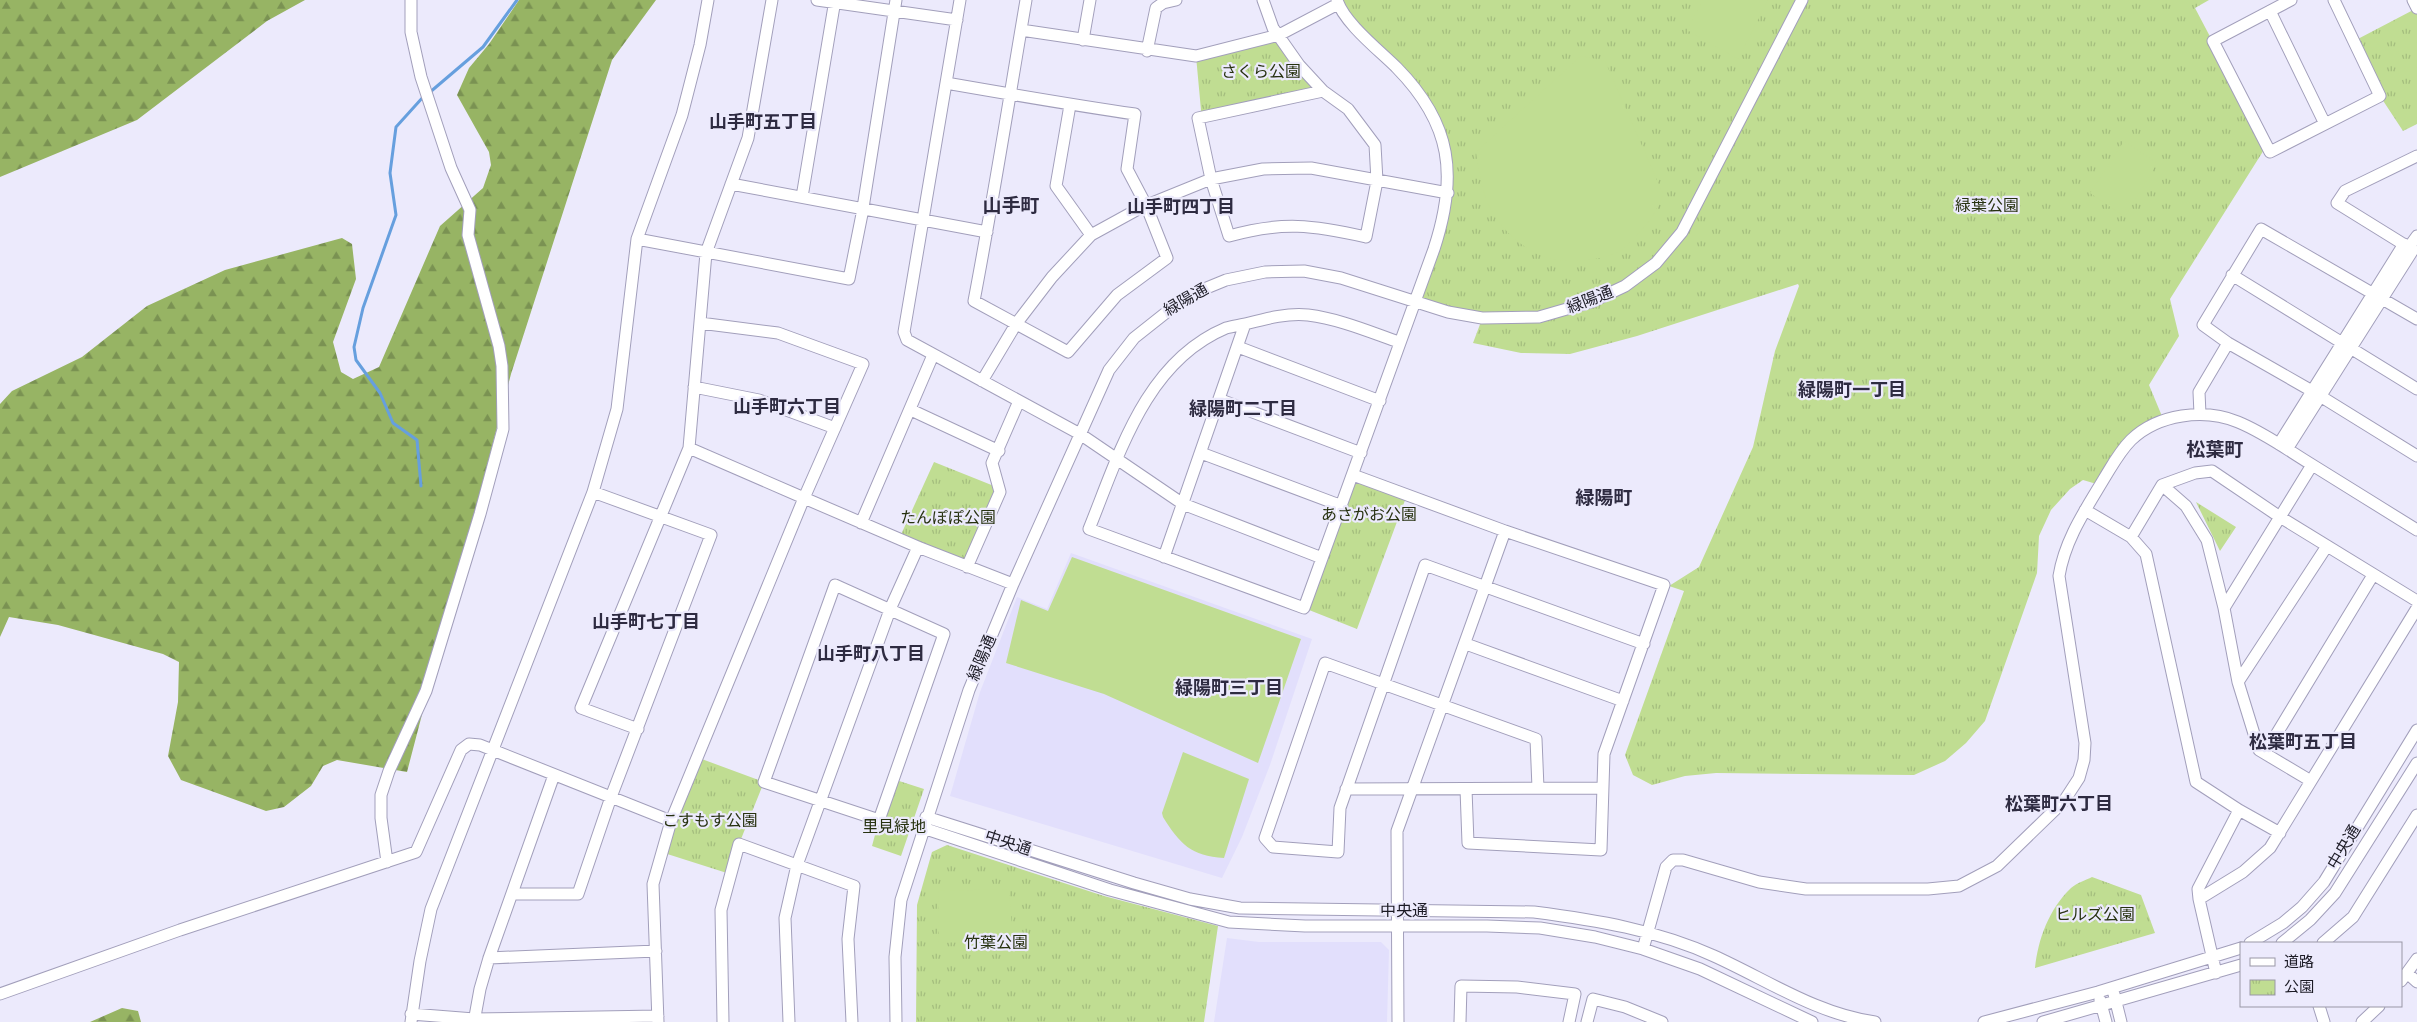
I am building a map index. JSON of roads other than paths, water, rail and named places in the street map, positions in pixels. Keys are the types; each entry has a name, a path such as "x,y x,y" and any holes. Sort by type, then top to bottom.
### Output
{"street":[{"path":"387,862 381,818 382,795 389,771 426,691 480,514 503,429 502,366 499,346 468,235 470,210 451,168 423,82 411,32 411,0"},
{"path":"700,323 778,333 863,364 804,498 699,758 671,821 653,884 658,1019 474,1021 411,1018 420,961 432,909 593,492 618,409 637,239 682,115 700,45 708,0"},
{"path":"638,729 581,708 659,516 689,448 706,254 748,138 772,0"},
{"path":"817,0 895,6 957,20"},
{"path":"960,0 904,332 907,340 1080,434 1183,504 1322,558"},
{"path":"946,83 1010,94 1070,105 1135,114 1127,169 1146,205 1167,258 1117,295 1068,352 974,301 987,232 1010,94 1026,0"},
{"path":"1083,40 1090,0"},
{"path":"1147,51 1156,8 1163,3 1176,0"},
{"path":"1263,0 1267,14 1299,65 1323,91 1348,109 1375,145 1376,181 1366,237 1324,228 1294,225 1277,225 1229,236 1211,179 1198,118 1323,91"},
{"name":"緑陽通","path":"896,1022 895,957 901,900 924,823 969,690 1013,584 1109,370 1134,338 1164,311 1187,296 1207,286 1265,272 1304,271 1369,285 1448,312 1482,318 1539,317 1591,302 1625,286 1656,263 1682,232 1802,0"},
{"path":"2291,0 2212,41 2270,152 2380,96 2334,0"},
{"path":"2413,0 2417,8"},
{"path":"802,197 835,1"},
{"path":"1021,30 1147,51 1196,56 1279,35 1337,2 1370,45 1397,68 1437,122 1447,159 1448,193 1442,224 1399,342 1380,401 1304,608 1089,529 1118,459 1147,398 1167,370 1184,354 1206,338 1228,328 1276,316 1307,315 1344,323 1399,342"},
{"path":"637,239 706,254 849,279 863,208 895,6"},
{"path":"2270,11 2325,124"},
{"path":"1070,105 1056,186 1091,235"},
{"path":"2411,248 2337,203 2344,191 2417,156"},
{"path":"982,381 1016,324 1052,277 1091,235 1146,205 1211,179 1263,169 1311,168 1448,193"},
{"path":"731,184 987,232"},
{"path":"2417,319 2261,228 2203,325 2228,343 2417,456"},
{"path":"2283,446 2417,236"},
{"path":"2232,275 2417,389"},
{"path":"1164,557 1221,400 1245,324"},
{"path":"2200,414 2199,392 2228,343"},
{"path":"1238,347 1380,401"},
{"path":"861,523 934,355"},
{"path":"694,388 759,400 835,428"},
{"path":"1221,400 1361,453"},
{"path":"967,566 1000,492 992,463 1019,401"},
{"path":"911,410 998,451"},
{"path":"1642,949 1666,867 1673,860 1683,860 1759,882 1786,887 1827,890 1928,889 1965,883 1997,866 2064,801 2079,778 2084,760 2085,744 2059,576 2064,550 2119,453 2133,438 2164,421 2200,414 2238,422 2283,446 2417,530"},
{"path":"689,448 918,547 1013,584"},
{"path":"1202,453 1342,506"},
{"path":"2224,608 2312,465"},
{"path":"2131,536 2162,485 2196,473 2212,471 2280,517 2417,601"},
{"path":"1353,475 1505,531 1664,585 1604,754 1601,788 1601,850 1468,843 1466,789"},
{"path":"2162,485 2186,506 2207,540 2224,608 2238,682 2259,750 2311,781"},
{"path":"512,894 578,894 611,797 712,535 593,492"},
{"path":"2085,510 2131,536 2146,554 2153,574 2196,782 2239,810 2280,833"},
{"path":"1398,1022 1397,831 1410,789 1466,644 1505,531"},
{"path":"2238,682 2327,546"},
{"path":"790,1022 785,918 797,865 890,610 918,547"},
{"path":"1538,788 1536,739 1442,704 1384,684 1325,663 1265,838 1273,847 1338,852 1340,808 1346,789 1384,684 1425,566 1644,644"},
{"path":"2265,753 2374,575"},
{"path":"835,586 890,610 944,634 879,820 764,782 835,586"},
{"path":"2199,900 2243,872 2270,848 2417,608"},
{"path":"1466,644 1624,701"},
{"name":"中央通","path":"2252,942 2283,923 2302,907 2324,882 2417,730"},
{"path":"0,994 188,927 416,852 461,750 469,744 480,745 671,821"},
{"name":"中央通","path":"2283,942 2310,920 2335,893 2417,763"},
{"path":"474,1021 480,989 489,958 554,775"},
{"path":"1346,789 1601,788"},
{"path":"2216,973 2198,889 2239,810"},
{"path":"2324,942 2353,917 2417,815"},
{"name":"中央通","path":"924,823 1190,899 1240,908 1534,912 1583,918 1647,932 1713,956 1801,1000 1860,1020 1875,1022"},
{"name":"中央通","path":"924,823 1110,890 1219,920 1306,926 1397,925 1540,928 1595,937 1642,949 1700,969 1793,1018 1812,1022"},
{"path":"723,1022 721,910 739,844 854,886 848,939 852,1022"},
{"path":"1984,1022 2112,988 2240,948"},
{"path":"489,958 656,951"},
{"path":"2417,959 2404,977 2417,982"},
{"path":"2043,1022 2240,965"},
{"path":"1460,1022 1461,986 1517,987 1575,994 1568,1022"},
{"path":"2112,988 2121,1022"},
{"path":"2098,992 2106,1022"},
{"path":"1587,1022 1593,999 1625,1008 1662,1022"},
{"path":"1793,1018 1801,1000"},
{"path":"2319,1007 2324,1022"},
{"path":"2370,1020 2378,1007"}],"waterway":[{"path":"429,93 483,47 517,0"},
{"path":"421,486 417,440 393,423 380,393 356,360 354,347 363,308 396,215 390,173 396,127 424,96"}],"district":[{"name":"山手町五丁目","path":"763,122"},
{"name":"山手町","path":"1011,206"},
{"name":"山手町四丁目","path":"1181,207"},
{"name":"緑陽町一丁目","path":"1852,390"},
{"name":"山手町六丁目","path":"787,407"},
{"name":"緑陽町二丁目","path":"1243,409"},
{"name":"松葉町","path":"2215,450"},
{"name":"緑陽町","path":"1604,498"},
{"name":"山手町七丁目","path":"646,622"},
{"name":"山手町八丁目","path":"871,654"},
{"name":"緑陽町三丁目","path":"1229,688"},
{"name":"松葉町五丁目","path":"2303,742"},
{"name":"松葉町六丁目","path":"2059,804"}],"park label":[{"name":"さくら公園","path":"1261,72"},
{"name":"緑葉公園","path":"1987,206"},
{"name":"あさがお公園","path":"1369,515"},
{"name":"たんぽぽ公園","path":"948,518"},
{"name":"こすもす公園","path":"710,821"},
{"name":"里見緑地","path":"894,827"},
{"name":"ヒルズ公園","path":"2095,915"},
{"name":"竹葉公園","path":"996,943"}]}
